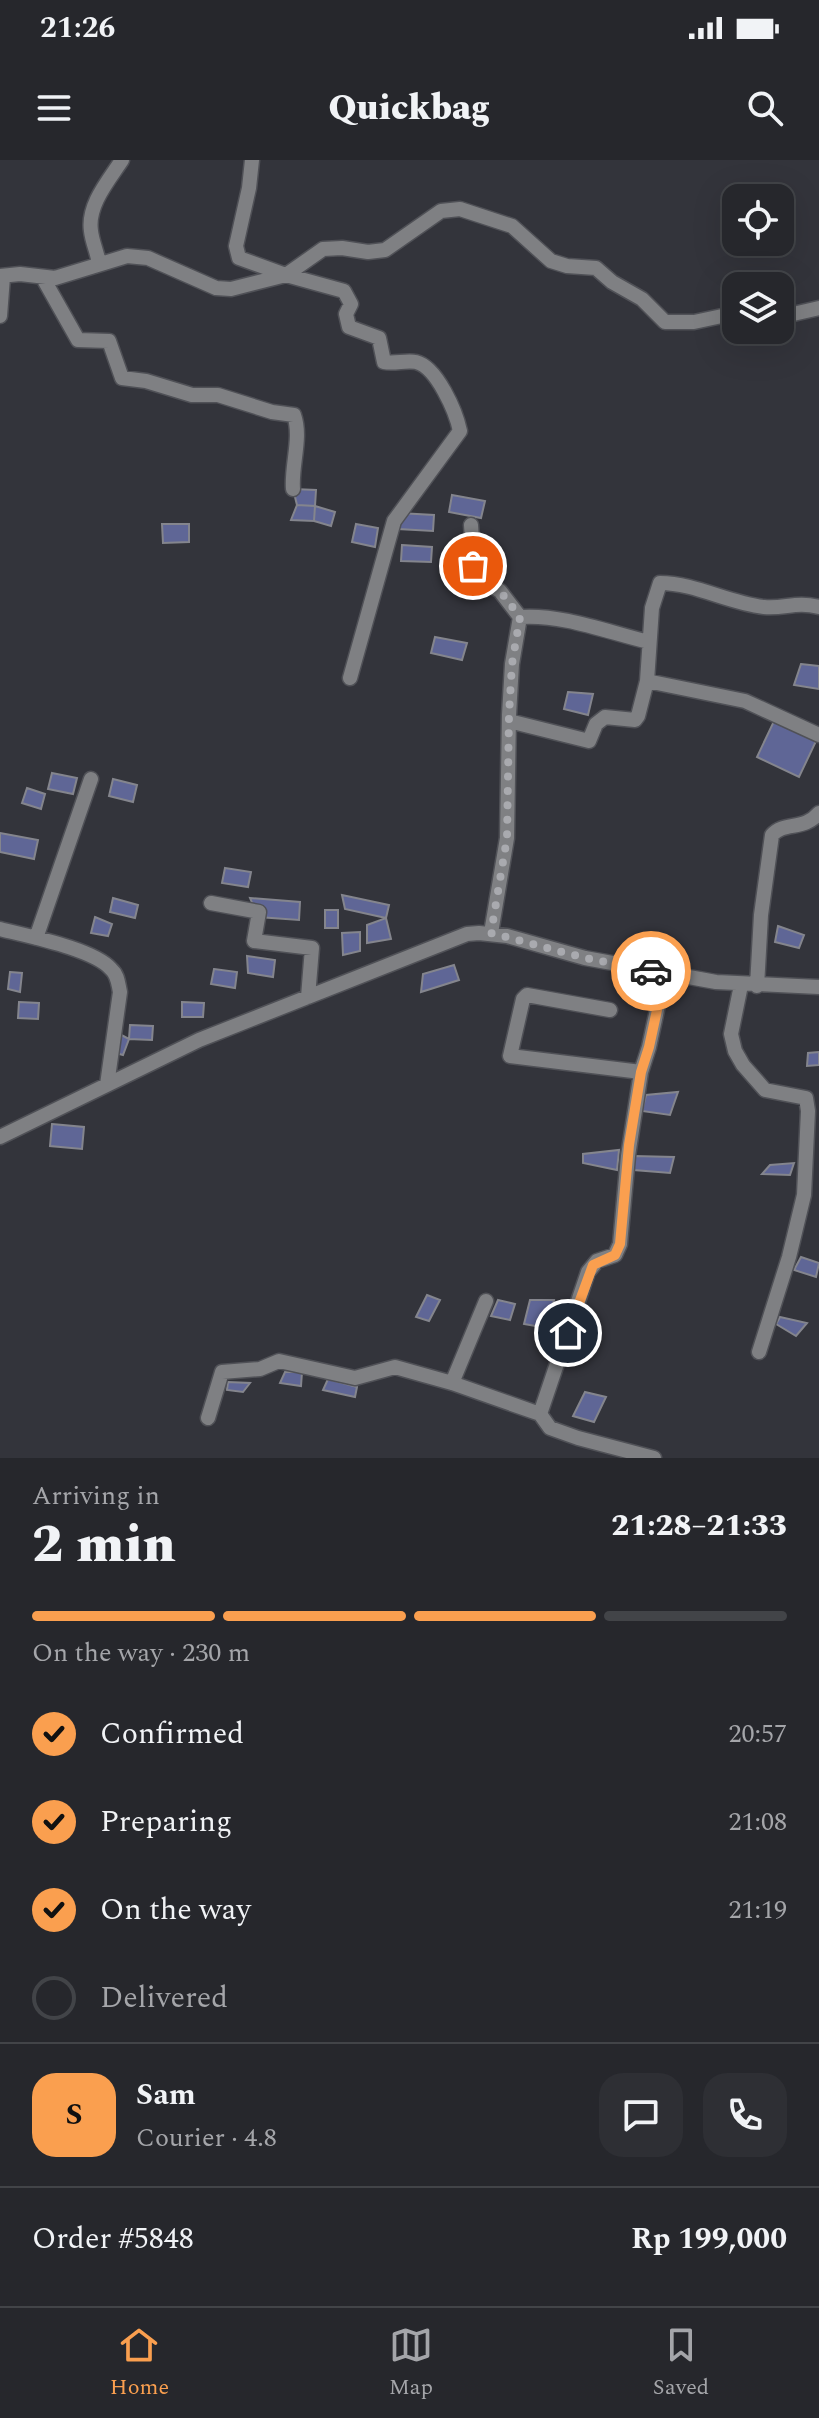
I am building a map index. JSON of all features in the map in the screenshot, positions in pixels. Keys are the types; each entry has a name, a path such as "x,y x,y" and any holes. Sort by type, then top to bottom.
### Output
{"street":[{"path":"99,263 91,220 98,199 122,160"},
{"path":"252,160 236,253 239,258 344,291 351,304 346,314 349,327 379,338 384,362 420,363 432,374 440,383 460,431 394,521 350,678"},
{"path":"0,316 2,277 20,274 55,278 127,256 148,258 221,289 286,275 323,249 385,250 441,211 460,209 512,226 551,261 567,266 596,268 612,282 642,299 665,322 694,322 722,316"},
{"path":"43,278 78,340 109,341 122,378 146,381 190,395 218,395 272,412 294,415 296,451 291,472 293,489"},
{"path":"794,314 819,308"},
{"path":"471,525 474,568 486,582 500,591 520,617 512,664 507,838 491,933"},
{"path":"509,721 589,741 596,724 605,717 635,720 647,681 654,597 660,583 762,607 784,607 797,603 819,607"},
{"path":"520,617 536,616 571,622 649,642"},
{"path":"647,681 745,701 819,735"},
{"path":"36,938 91,779"},
{"path":"757,986 760,924 772,835 781,828 805,825 819,813"},
{"path":"211,903 259,912 254,941 312,948 308,997"},
{"path":"0,929 94,956 110,967 117,977 120,992 107,1085"},
{"path":"0,1137 199,1040 457,937 491,933 585,958 741,985 819,987"},
{"path":"540,1414 588,1272 597,1261 615,1255 620,1244 629,1145 641,1072 665,973"},
{"path":"741,985 731,1025 735,1051 751,1076 765,1090 812,1100 807,1155 812,1197 759,1352"},
{"path":"610,1010 527,995 523,999 510,1056 641,1072"},
{"path":"452,1383 486,1301"},
{"path":"208,1418 222,1372 260,1369 279,1361 354,1378 395,1367 540,1414 550,1428 578,1438 654,1458"}],"building":[{"path":"293,489 316,490 315,506 297,505"},
{"path":"452,495 485,501 481,518 449,512"},
{"path":"297,505 315,506 314,521 291,520"},
{"path":"315,506 335,512 331,526 314,521"},
{"path":"399,513 434,515 433,531 398,529"},
{"path":"162,524 189,524 189,542 163,543"},
{"path":"356,524 378,528 375,547 352,542"},
{"path":"402,545 432,547 431,562 401,561"},
{"path":"435,637 467,643 462,660 431,653"},
{"path":"801,664 819,666 819,689 794,685"},
{"path":"568,692 593,694 588,715 564,709"},
{"path":"775,719 817,739 799,777 757,757"},
{"path":"52,773 77,778 73,794 48,789"},
{"path":"113,779 137,785 133,802 109,796"},
{"path":"27,788 45,794 41,809 22,803"},
{"path":"0,833 38,840 34,859 0,852"},
{"path":"225,868 251,872 248,887 222,883"},
{"path":"342,895 389,905 386,918 345,909"},
{"path":"113,898 138,905 135,918 110,912"},
{"path":"250,898 300,902 299,920 258,917"},
{"path":"325,910 338,910 338,928 325,928"},
{"path":"95,917 112,924 108,936 91,933"},
{"path":"386,918 391,939 367,943 367,925"},
{"path":"778,926 804,935 799,948 775,942"},
{"path":"360,932 360,951 343,955 342,933"},
{"path":"247,956 275,960 273,977 248,973"},
{"path":"454,965 459,980 421,992 423,974"},
{"path":"214,969 237,972 235,988 211,984"},
{"path":"10,972 22,973 20,992 8,989"},
{"path":"19,1002 39,1003 38,1019 18,1018"},
{"path":"182,1002 204,1003 203,1017 182,1017"},
{"path":"130,1025 153,1026 152,1040 129,1039"},
{"path":"114,1031 129,1039 123,1055 112,1052"},
{"path":"819,1052 819,1065 807,1066 808,1053"},
{"path":"678,1092 670,1115 642,1111 646,1095"},
{"path":"52,1124 84,1127 82,1149 50,1146"},
{"path":"619,1150 617,1170 583,1163 583,1154"},
{"path":"634,1156 674,1157 670,1173 634,1170"},
{"path":"794,1163 790,1175 762,1174 770,1165"},
{"path":"801,1257 819,1263 816,1277 794,1270"},
{"path":"427,1295 440,1300 429,1321 416,1317"},
{"path":"498,1300 515,1304 510,1320 491,1316"},
{"path":"530,1300 554,1300 547,1328 524,1324"},
{"path":"780,1317 807,1323 796,1336 776,1324"},
{"path":"285,1372 302,1372 301,1386 280,1383"},
{"path":"328,1379 357,1387 355,1397 323,1390"},
{"path":"228,1382 250,1383 243,1392 227,1390"},
{"path":"585,1392 606,1397 594,1422 573,1416"}],"way so far":[{"path":"473,566 486,582 500,591 520,617 512,664 507,838 491,933 585,958 651,971"}],"route":[{"path":"568,1333 588,1272 602,1259 615,1255 620,1244 629,1145 641,1072 665,973 651,971"}]}
